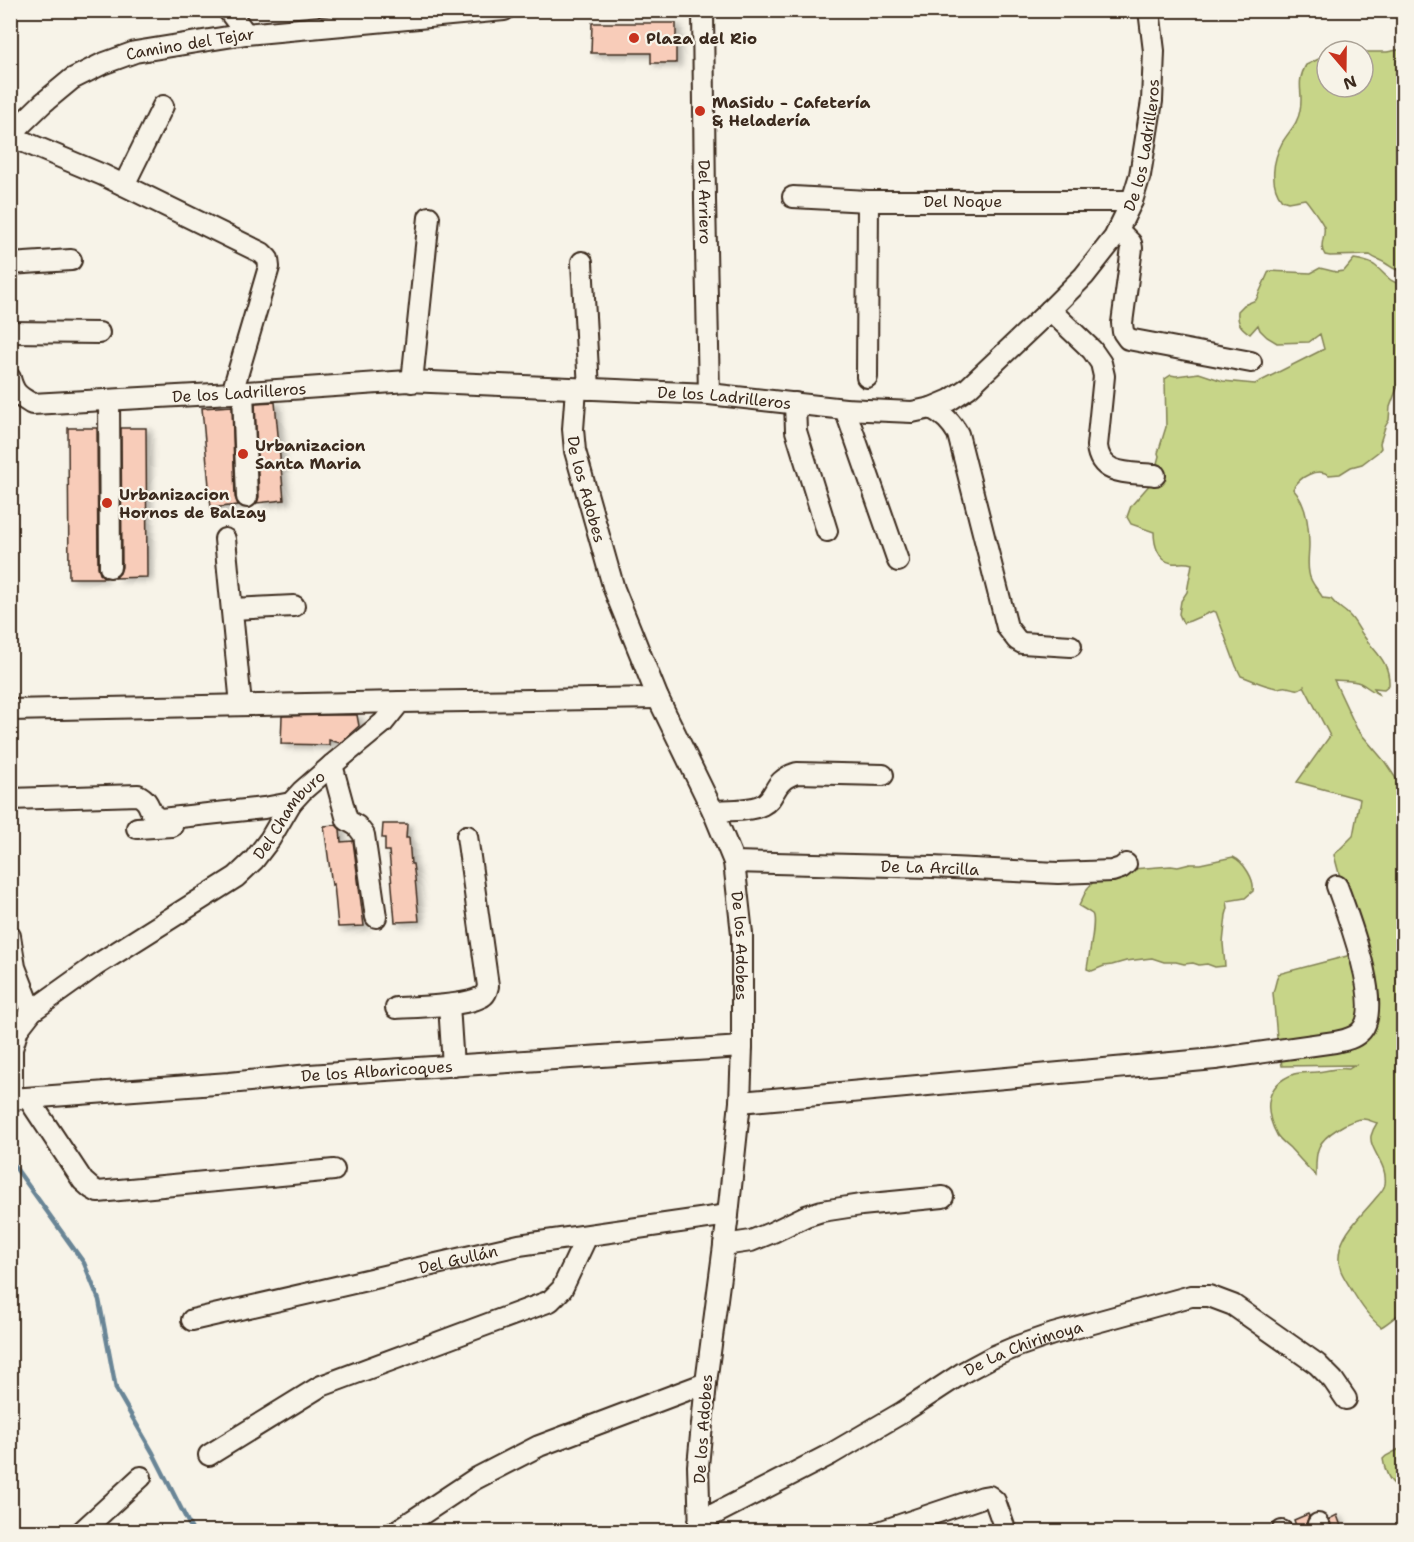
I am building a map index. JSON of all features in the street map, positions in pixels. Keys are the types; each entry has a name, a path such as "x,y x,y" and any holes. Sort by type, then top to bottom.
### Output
{"street":[{"path":"228,10 246,34"},
{"name":"Camino del Tejar","path":"10,135 72,79 102,64 135,52 246,34 504,10"},
{"name":"Del Arriero","path":"703,10 709,394"},
{"name":"De los Ladrilleros","path":"11,386 20,397 32,404 412,382 709,394 845,409 912,412 932,408 950,400 968,387 1084,276 1114,238 1132,201 1140,175 1152,100 1154,51 1149,10"},
{"path":"124,185 163,106"},
{"path":"10,135 124,185 262,253 268,259 269,267 237,393 247,497"},
{"name":"Del Noque","path":"793,197 868,201 1132,201"},
{"path":"867,377 868,201"},
{"path":"412,382 429,217"},
{"path":"1118,230 1131,243 1132,248 1122,323 1123,332 1128,339 1251,362"},
{"path":"10,264 71,260"},
{"name":"De los Adobes","path":"582,262 582,389 573,429 575,451 614,588 658,698 735,862 741,934 740,1102 706,1383 698,1466 699,1527"},
{"path":"1050,310 1092,350 1101,363 1104,376 1098,455 1112,470 1155,475"},
{"path":"10,332 99,333"},
{"path":"110,400 111,567"},
{"path":"795,403 796,431 827,531"},
{"path":"932,408 944,415 958,434 1007,627 1022,643 1071,646"},
{"path":"845,409 898,561"},
{"path":"225,539 241,705"},
{"path":"232,609 294,606"},
{"path":"10,710 658,698"},
{"name":"Del Chamburo","path":"17,1099 12,1049 18,1029 32,1011 95,966 236,877 254,860 291,803 302,791 383,723 400,702"},
{"path":"332,765 347,820 357,826 364,836 376,917"},
{"path":"713,812 763,805 781,780 797,773 883,775"},
{"path":"10,799 138,795 148,802 152,814 161,819 291,803"},
{"path":"137,828 249,822 280,823"},
{"path":"396,1008 449,1005 481,997 487,992 489,986 467,836"},
{"name":"De La Arcilla","path":"735,862 1058,873 1112,871 1125,864"},
{"path":"740,1102 1215,1059 1350,1038 1361,1031 1367,1022 1368,992 1360,952 1337,886"},
{"path":"10,936 15,967 32,1011"},
{"path":"449,1005 453,1066"},
{"name":"De los Albaricoques","path":"17,1099 309,1075 742,1047"},
{"path":"17,1099 83,1181 98,1192 334,1170"},
{"path":"724,1245 751,1241 822,1211 943,1197"},
{"name":"Del Gullán","path":"192,1320 519,1245 728,1215"},
{"path":"209,1455 321,1386 550,1301 562,1289 587,1236"},
{"name":"De La Chirimoya","path":"699,1527 831,1454 992,1357 1053,1334 1191,1296 1209,1296 1233,1305 1317,1364 1334,1380 1346,1399"},
{"path":"395,1532 475,1479 539,1446 706,1383"},
{"path":"81,1532 141,1478"},
{"path":"879,1532 989,1496 995,1501 1006,1532"}],"green space":[{"path":"1403,49 1404,270 1393,268 1370,255 1325,255 1322,248 1324,227 1321,221 1305,199 1288,202 1282,200 1275,187 1274,179 1279,150 1299,115 1300,83 1306,65 1315,61 1315,99 1375,99 1375,52"},
{"path":"1354,259 1371,264 1391,280 1403,284 1403,372 1390,407 1389,420 1378,452 1362,464 1351,467 1340,474 1329,475 1319,472 1309,475 1299,481 1293,489 1304,508 1307,522 1308,566 1311,580 1323,598 1331,599 1353,620 1384,663 1389,685 1384,689 1374,688 1378,694 1360,683 1334,680 1357,729 1385,762 1403,789 1404,1311 1381,1327 1356,1298 1342,1273 1339,1260 1343,1240 1348,1231 1384,1186 1384,1170 1371,1141 1371,1134 1377,1123 1365,1119 1358,1120 1345,1125 1326,1138 1318,1150 1316,1176 1278,1137 1269,1108 1269,1100 1277,1085 1294,1074 1340,1068 1349,1069 1355,1065 1282,1066 1273,993 1278,974 1347,956 1362,929 1360,918 1341,881 1334,855 1353,836 1360,799 1297,782 1330,736 1304,686 1297,689 1277,688 1241,676 1216,612 1213,611 1183,623 1179,614 1181,601 1187,592 1192,564 1167,562 1156,547 1154,532 1131,524 1127,517 1131,506 1152,482 1166,427 1165,379 1171,375 1199,373 1223,381 1255,384 1324,349 1320,334 1309,342 1277,343 1267,337 1258,325 1250,334 1240,324 1238,311 1244,305 1256,300 1269,271 1311,273 1320,268 1336,272 1344,271"},
{"path":"1233,857 1248,872 1253,891 1245,898 1227,901 1223,943 1225,966 1164,962 1152,958 1126,961 1092,971 1087,969 1093,918 1092,914 1079,906 1087,889 1098,877 1132,869 1178,867"},
{"path":"1403,1447 1403,1487 1395,1485 1390,1479 1383,1459"}],"building":[{"name":"Plaza del Rio","path":"592,23 676,23 676,63 651,63 651,53 591,53"},
{"path":"275,402 284,500 257,503 259,497 255,403"},
{"path":"232,406 235,497 238,505 211,508 202,408"},
{"path":"68,428 97,428 98,567 100,574 105,578 69,578"},
{"path":"121,428 146,428 147,577 115,578 122,567"},
{"path":"357,715 359,726 340,743 329,740 329,745 281,744 282,716"},
{"path":"383,824 407,824 406,838 409,838 419,921 395,922 389,851 385,851 385,838 382,838"},
{"path":"336,825 340,829 341,842 353,841 364,926 338,927 334,884 332,885 324,826"},
{"path":"1308,1514 1306,1524 1308,1532 1298,1532 1294,1520"},
{"path":"1337,1515 1343,1532 1334,1532 1329,1519"}],"waterway":[{"path":"10,1160 84,1263 99,1300 116,1389 153,1453 193,1532"}],"place":[{"name":"Plaza del Rio","path":"634,38"},
{"name":"MaSidu - Cafetería & Heladería","path":"700,111"},
{"name":"Urbanizacion Santa Maria","path":"243,454"},
{"name":"Urbanizacion Hornos de Balzay","path":"107,503"}]}
